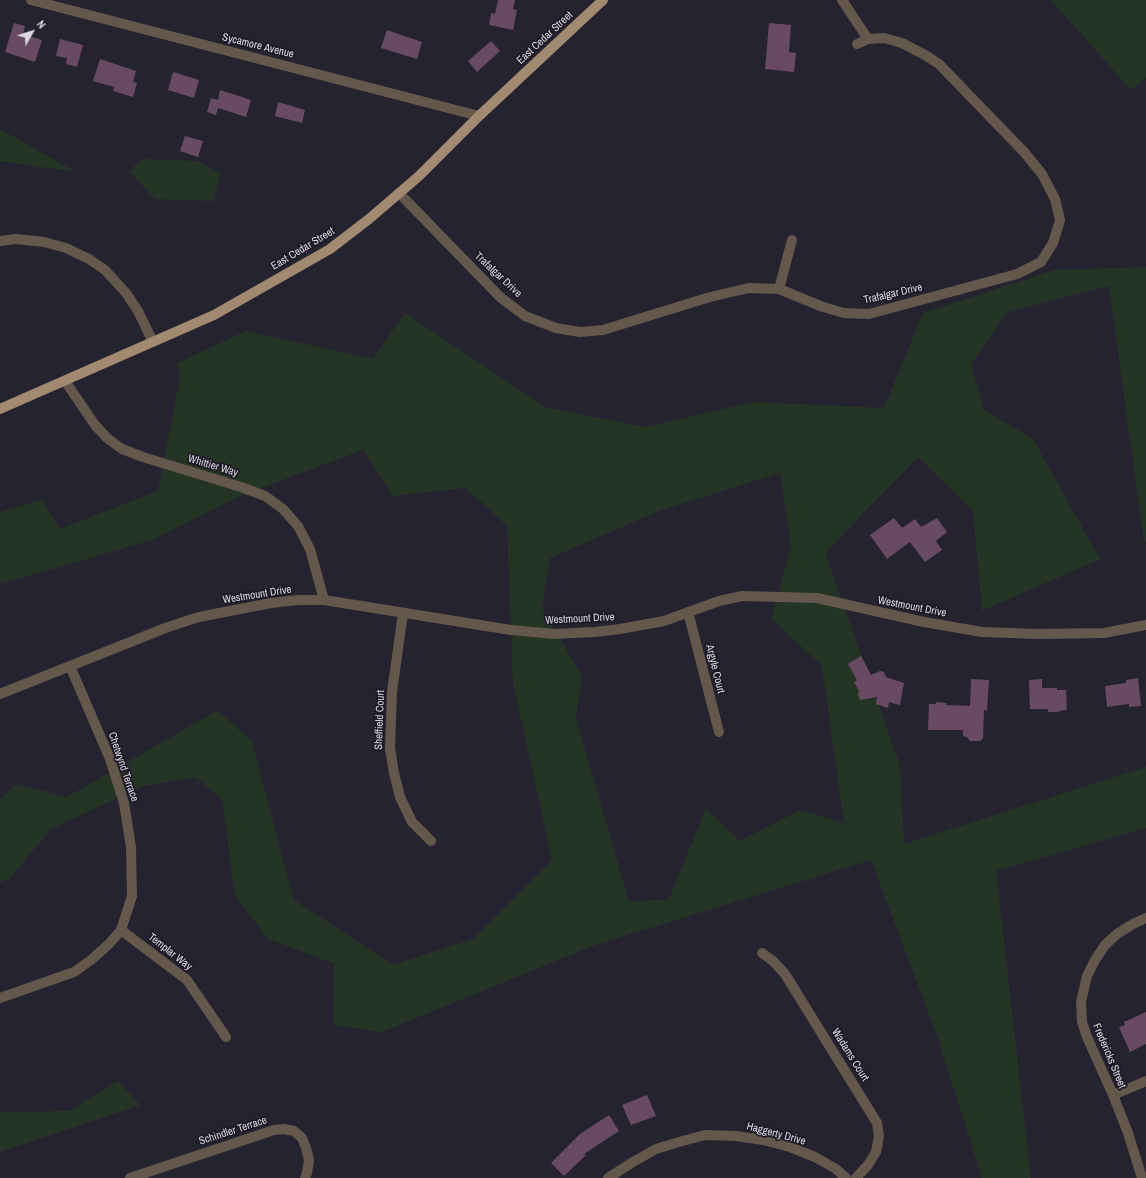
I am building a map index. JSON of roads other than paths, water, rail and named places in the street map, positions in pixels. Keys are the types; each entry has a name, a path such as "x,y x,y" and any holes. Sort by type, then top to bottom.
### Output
{"main road":[{"name":"East Cedar Street","path":"0,409 214,315 330,249 369,219 419,176 479,116 604,0"}],"street":[{"name":"Sycamore Avenue","path":"31,0 479,116"},
{"path":"842,0 868,39"},
{"name":"Trafalgar Drive","path":"399,193 500,297 526,316 556,328 580,332 603,330 714,296 750,288 779,289 823,308 844,313 869,314 1018,274 1041,262 1053,243 1060,220 1055,199 1042,174 1024,152 938,64 925,55 902,43 884,38 868,39 857,44"},
{"path":"0,241 16,238 44,242 66,248 89,259 105,270 126,293 138,311 153,342"},
{"path":"779,289 792,240"},
{"name":"Whittier Way","path":"65,381 94,426 122,449 142,457 241,487 265,496 283,509 298,526 310,549 324,600"},
{"name":"Westmount Drive","path":"0,694 168,627 199,617 271,603 298,600 324,600 510,630 555,634 620,629 664,621 719,601 742,596 817,598 924,622 982,632 1038,634 1104,632 1146,625"},
{"name":"Argyle Court","path":"688,612 719,732"},
{"name":"Sheffield Court","path":"403,613 392,692 390,748 400,797 412,822 431,841"},
{"name":"Chetwynd Terrace","path":"0,998 74,972 91,960 109,944 121,930 132,896 131,847 124,803 110,759 70,666"},
{"name":"Fredericks Street","path":"1142,1178 1128,1133 1087,1037 1082,1022 1081,1002 1087,976 1105,945 1133,924 1146,918"},
{"name":"Templar Way","path":"121,930 186,980 226,1037"},
{"name":"Wadams Court","path":"762,953 773,960 785,974 877,1123 879,1136 876,1152 868,1165 856,1178"},
{"path":"1113,1095 1146,1081"},
{"name":"Schindler Terrace","path":"130,1178 274,1130 284,1129 294,1131 302,1138 309,1160 305,1178"},
{"name":"Haggerty Drive","path":"608,1178 656,1149 705,1135 736,1136 763,1140 790,1147 815,1157 846,1178"}]}
